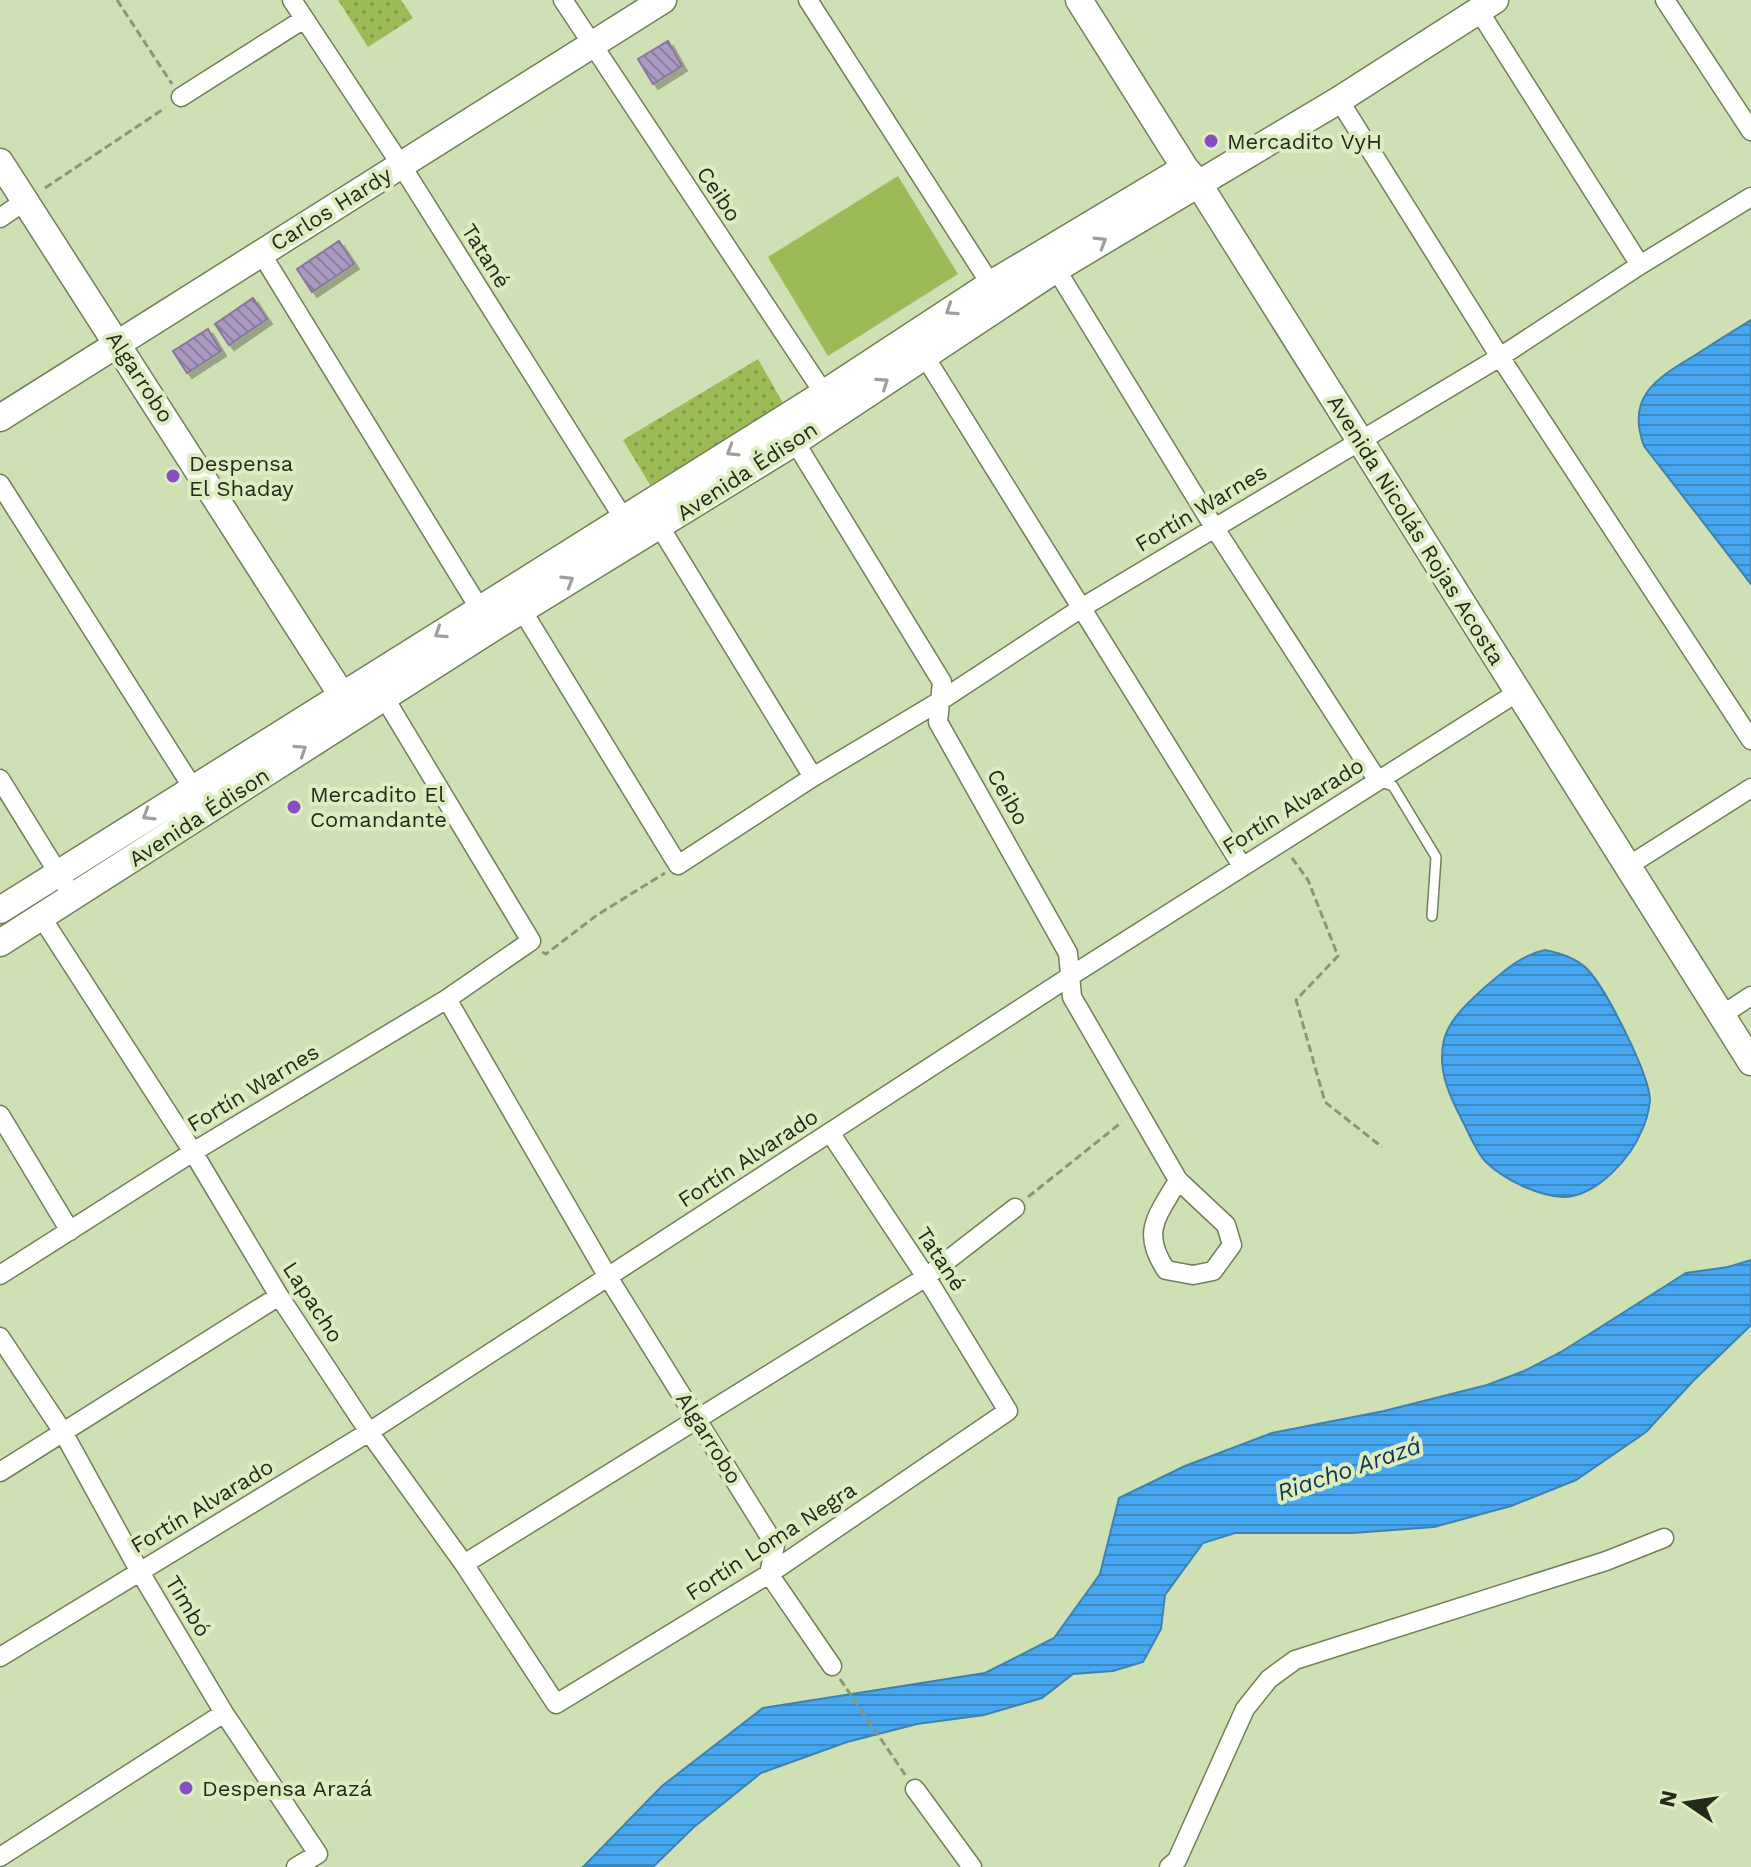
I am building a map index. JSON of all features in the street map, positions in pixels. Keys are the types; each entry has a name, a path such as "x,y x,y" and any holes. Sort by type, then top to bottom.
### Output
{"street":[{"name":"Tatané","path":"292,0 401,165 630,529"},
{"name":"Ceibo","path":"563,0 830,403"},
{"name":"Carlos Hardy","path":"0,418 663,0"},
{"path":"808,0 997,293"},
{"name":"Avenida Nicolás Rojas Acosta","path":"1079,0 1751,1062"},
{"path":"1665,0 1751,131"},
{"path":"1487,5 1640,265"},
{"name":"Avenida Édison","path":"0,943 207,812 348,706 830,403 997,293 1192,176 1339,100 1487,5"},
{"path":"181,97 304,19"},
{"path":"1339,100 1500,357 1751,740"},
{"name":"Algarrobo","path":"0,162 348,706"},
{"name":"Avenida Édison","path":"0,910 192,787 348,706 384,697 485,618 522,610 630,529 660,527 795,442 830,403 924,355 997,293 1056,269 1192,176"},
{"name":"Fortín Warnes","path":"678,865 813,777 940,701 1083,607 1500,357 1751,197"},
{"path":"0,218 25,201"},
{"path":"261,253 485,618"},
{"path":"1056,269 1214,527 1378,781"},
{"path":"924,355 1242,866"},
{"name":"Ceibo","path":"795,442 942,682 938,722 1068,953 1072,997 1178,1180 1226,1225 1232,1245 1213,1271 1193,1275 1166,1270 1153,1250 1154,1223 1178,1180"},
{"path":"0,484 207,812"},
{"path":"660,527 813,777"},
{"path":"522,610 678,865"},
{"name":"Fortín Alvarado","path":"0,1657 369,1432 1069,977 1518,692"},
{"path":"384,697 531,941"},
{"path":"0,779 73,897"},
{"path":"1628,866 1751,788"},
{"name":"Lapacho","path":"42,918 193,1152 279,1296 369,1432 464,1564 556,1704"},
{"name":"Fortín Warnes","path":"0,1275 193,1152 447,999 531,941"},
{"path":"1722,1015 1751,996"},
{"name":"Algarrobo","path":"447,999 608,1277 775,1545 769,1574"},
{"path":"0,1115 70,1231"},
{"name":"Tatané","path":"831,1134 926,1277 1008,1411"},
{"path":"464,1564 926,1277 1015,1208"},
{"path":"0,1472 279,1296"},
{"name":"Timbó","path":"0,1337 63,1432 140,1572 224,1713 318,1854 296,1867"},
{"name":"Fortín Loma Negra","path":"556,1704 769,1574 1008,1411"},
{"path":"1169,1867 1177,1860 1245,1709 1269,1679 1295,1660 1606,1561 1664,1538"},
{"path":"769,1574 832,1666"},
{"path":"0,1857 224,1713"},
{"path":"915,1789 972,1867"}],"lane":[{"path":"1378,781 1393,786 1436,857 1432,916"}],"path":[{"path":"25,201 181,97 117,0"},
{"path":"1281,841 1308,880 1338,956 1296,1000 1325,1102 1382,1147"},
{"path":"531,941 546,954 597,915 678,865"},
{"path":"1015,1208 1137,1110"},
{"path":"832,1666 915,1789"}],"green space":[{"path":"338,0 401,0 413,18 368,47"},
{"path":"898,176 958,274 828,356 768,257"},
{"path":"758,359 784,405 650,485 623,440"}],"water":[{"path":"1751,320 1751,584 1644,446 1639,415 1647,392 1666,373"},
{"path":"1545,950 1579,962 1596,980 1635,1053 1650,1101 1637,1141 1621,1164 1588,1190 1563,1197 1522,1186 1486,1162 1453,1101 1442,1061 1447,1032 1466,1005 1513,965"},
{"name":"Riacho Arazá","path":"1751,1260 1751,1325 1646,1432 1576,1480 1511,1506 1434,1527 1353,1533 1235,1533 1203,1543 1165,1595 1161,1629 1143,1662 1113,1671 1073,1674 1042,1698 984,1715 917,1724 847,1742 761,1773 694,1827 653,1867 583,1867 662,1786 763,1708 985,1673 1054,1638 1100,1574 1119,1498 1185,1466 1272,1433 1384,1411 1487,1385 1561,1352 1686,1273"}],"building":[{"path":"668,41 682,66 653,84 638,59"},
{"path":"339,241 354,264 312,292 297,269"},
{"path":"253,298 267,319 229,345 215,324"},
{"path":"208,329 221,351 187,373 173,351"}],"place":[{"name":"Mercadito VyH","path":"1211,141"},
{"name":"Despensa El Shaday","path":"173,476"},
{"name":"Mercadito El Comandante","path":"294,807"},
{"name":"Despensa Arazá","path":"186,1788"}]}
